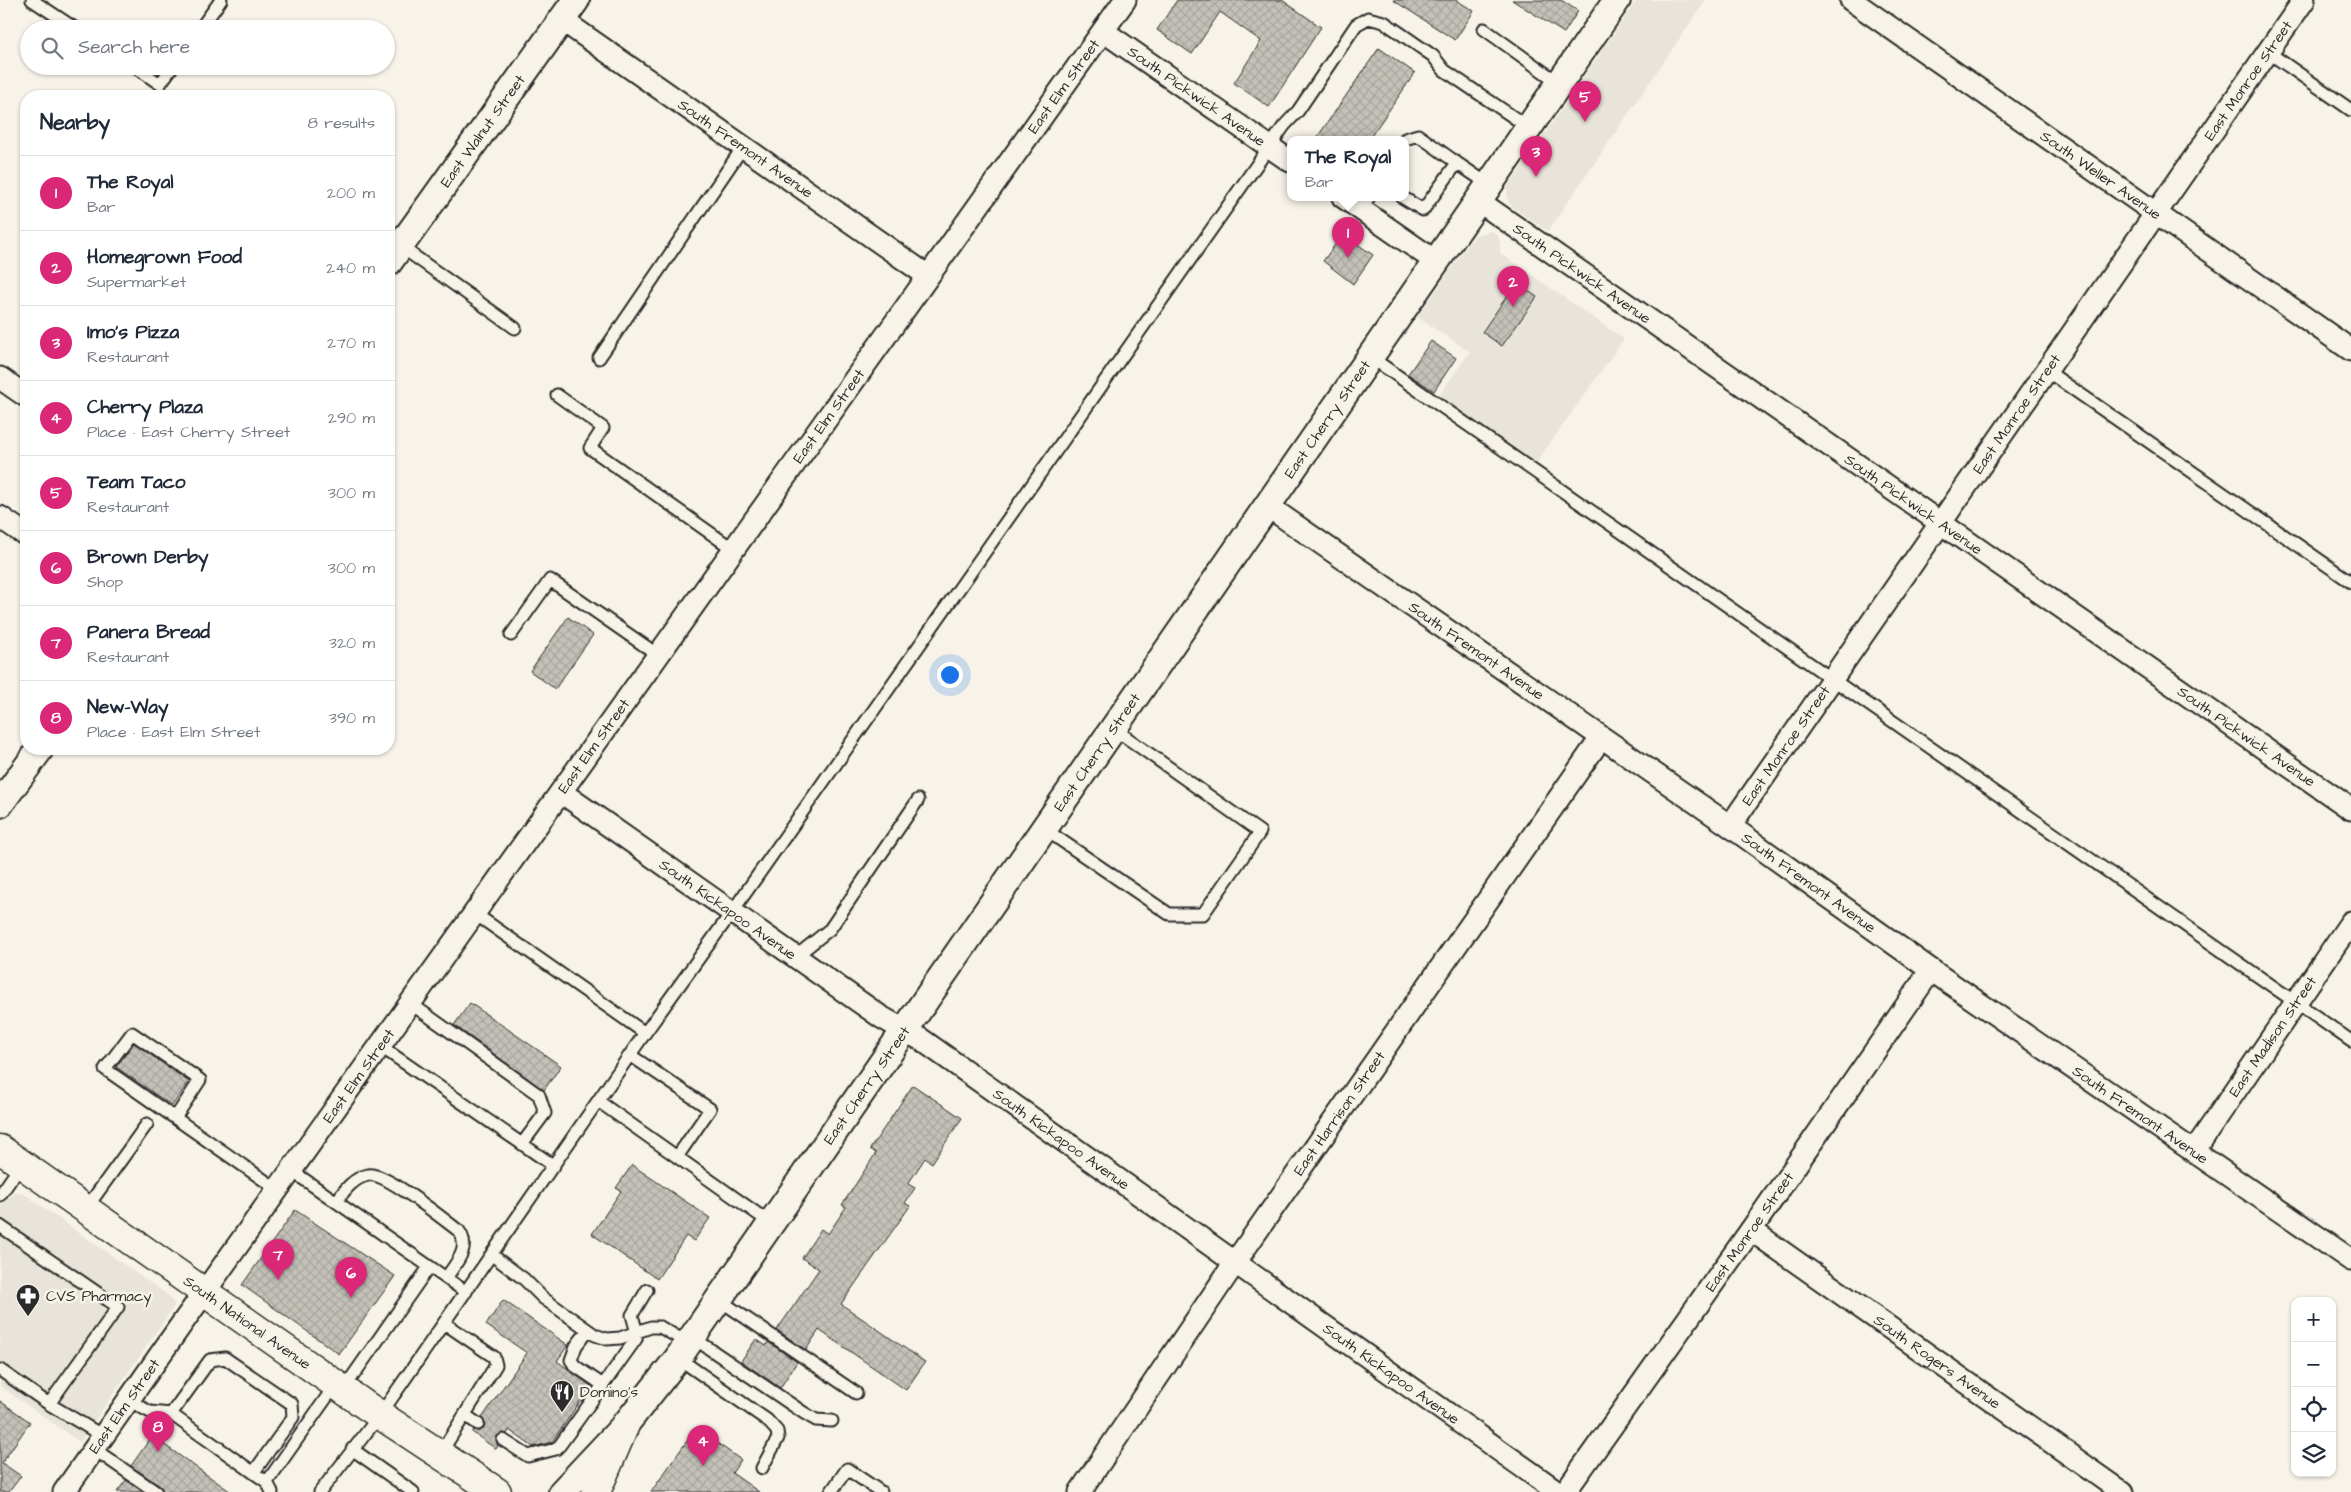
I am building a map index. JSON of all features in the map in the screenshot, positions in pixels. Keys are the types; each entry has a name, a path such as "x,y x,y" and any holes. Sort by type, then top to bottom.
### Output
{"main road":[{"name":"South National Avenue","path":"11,1157 380,1415 497,1492"},
{"path":"596,1492 625,1425"}],"street":[{"name":"East Elm Street","path":"64,1492 1125,0"},
{"name":"East Cherry Street","path":"562,1492 625,1425 686,1346 769,1222 1616,0"},
{"name":"South Weller Avenue","path":"1851,0 2351,350"},
{"name":"East Monroe Street","path":"1730,826 2304,0"},
{"name":"South Fremont Avenue","path":"569,10 743,147 928,276"},
{"name":"East Walnut Street","path":"395,253 569,10"},
{"name":"South Pickwick Avenue","path":"1103,31 1287,159"},
{"name":"South Pickwick Avenue","path":"1483,192 1940,523 2351,809"},
{"path":"1365,203 1435,261"},
{"path":"0,378 20,392"},
{"name":"South Fremont Avenue","path":"1266,505 1730,826 1931,970 2351,1260"},
{"path":"0,517 20,531"},
{"name":"East Harrison Street","path":"1080,1492 1236,1261 1601,738"},
{"path":"0,804 36,755"},
{"name":"South Kickapoo Avenue","path":"561,792 880,1017 922,1040 1236,1261 1558,1492"},
{"name":"East Madison Street","path":"2194,1151 2351,922"},
{"name":"East Monroe Street","path":"1565,1492 1751,1230 1931,970"},
{"name":"South Rogers Avenue","path":"1751,1230 2122,1492"}],"lane":[{"path":"32,0 62,20"},
{"path":"207,20 221,0"},
{"path":"325,1490 352,1449 380,1415 645,1033 1284,126 1298,111 1356,25 1368,18 1384,22 1433,56 1444,70 1528,127"},
{"path":"1484,29 1559,83"},
{"path":"2268,52 2351,110"},
{"path":"147,75 160,84 166,75"},
{"path":"1409,138 1418,135 1457,163 1483,192"},
{"path":"598,358 743,147"},
{"path":"1408,201 1422,210 1457,163"},
{"path":"395,255 515,328"},
{"path":"1369,356 2351,1041"},
{"path":"2047,371 2351,582"},
{"path":"557,394 604,428 590,448 734,549"},
{"path":"511,635 550,580 658,655"},
{"path":"1042,828 1169,914 1203,914 1260,832 1113,728"},
{"path":"795,957 830,929 918,800"},
{"path":"474,913 645,1033"},
{"path":"410,1004 539,1095 545,1112 522,1144"},
{"path":"174,1118 200,1080 132,1034 106,1069 174,1118 278,1190"},
{"path":"380,1046 554,1166"},
{"path":"630,1055 710,1109 677,1157"},
{"path":"598,1102 769,1222"},
{"path":"86,1210 147,1124"},
{"path":"0,1195 11,1157"},
{"path":"292,1171 466,1292"},
{"path":"336,1202 350,1185 369,1174 380,1176 393,1183 459,1230 464,1238 463,1253 446,1278"},
{"path":"0,1226 118,1307 49,1404"},
{"path":"492,1255 524,1279 543,1298 595,1335 607,1339 637,1333 651,1326 660,1327 686,1346 773,1426 778,1438 762,1468"},
{"path":"128,1400 150,1412 171,1414 254,1472 269,1487 429,1267"},
{"path":"503,1440 528,1456 556,1449 636,1340 637,1333 632,1316 634,1309 647,1290"},
{"path":"718,1299 856,1393"},
{"path":"440,1454 496,1365 494,1357 444,1323"},
{"path":"588,1330 576,1346 571,1360 575,1366 603,1385"},
{"path":"686,1346 816,1420 832,1420"},
{"path":"171,1414 210,1360 225,1358 292,1404 293,1417 254,1472"},
{"path":"0,1370 99,1442 156,1492"},
{"path":"465,1415 478,1424"},
{"path":"352,1449 413,1492"},
{"path":"831,1492 847,1469 881,1492"}],"shaded area":[{"path":"1637,0 1706,0 1548,231 1512,207 1508,201 1507,188"},
{"path":"1492,231 1498,236 1500,253 1624,339 1536,463 1438,397 1470,352 1417,317 1475,235"},
{"path":"16,1193 24,1194 169,1296 175,1305 80,1442 0,1386 0,1207 7,1198"}],"building":[{"path":"1177,0 1282,0 1321,27 1269,107 1234,83 1261,41 1220,12 1192,54 1157,30"},
{"path":"1393,0 1456,0 1474,11 1455,40"},
{"path":"1512,0 1561,0 1578,11 1564,33"},
{"path":"1379,48 1415,73 1371,136 1318,136"},
{"path":"1343,234 1373,255 1353,284 1323,261"},
{"path":"1516,283 1537,297 1502,346 1482,332"},
{"path":"1431,341 1456,358 1434,391 1408,374"},
{"path":"568,617 593,635 555,689 530,671"},
{"path":"470,1003 561,1066 544,1090 454,1025"},
{"path":"134,1043 189,1082 172,1106 116,1067"},
{"path":"913,1085 962,1118 932,1163 925,1158 908,1184 915,1188 905,1203 910,1206 841,1304 925,1362 906,1390 819,1330 806,1350 777,1330 819,1269 802,1258 821,1229 828,1234 846,1207 842,1205 876,1153 870,1149"},
{"path":"632,1165 710,1218 694,1241 686,1236 657,1279 592,1234 621,1191 616,1188"},
{"path":"295,1210 395,1276 339,1354 242,1285"},
{"path":"503,1300 568,1345 557,1361 591,1386 552,1442 533,1447 509,1430 507,1434 503,1433 497,1436 498,1446 496,1449 472,1432 484,1429 485,1424 482,1418 527,1353 486,1325"},
{"path":"756,1339 766,1346 768,1342 797,1362 780,1388 741,1361"},
{"path":"0,1401 30,1422 2,1463 21,1476 9,1492 0,1492"},
{"path":"696,1428 741,1460 732,1473 759,1492 651,1492"},
{"path":"152,1436 231,1492 163,1492 160,1486 131,1466"},
{"path":"126,1480 143,1492 117,1492"}],"place":[{"name":"Team Taco","path":"1585,122"},
{"name":"Imo's Pizza","path":"1536,177"},
{"name":"The Royal","path":"1348,258"},
{"name":"Homegrown Food","path":"1513,307"},
{"name":"Panera Bread","path":"278,1280"},
{"name":"Brown Derby","path":"351,1298"},
{"name":"CVS Pharmacy","path":"28,1317"},
{"name":"Domino's","path":"562,1413"},
{"name":"New-Way","path":"158,1452"},
{"name":"Cherry Plaza","path":"703,1466"}]}
